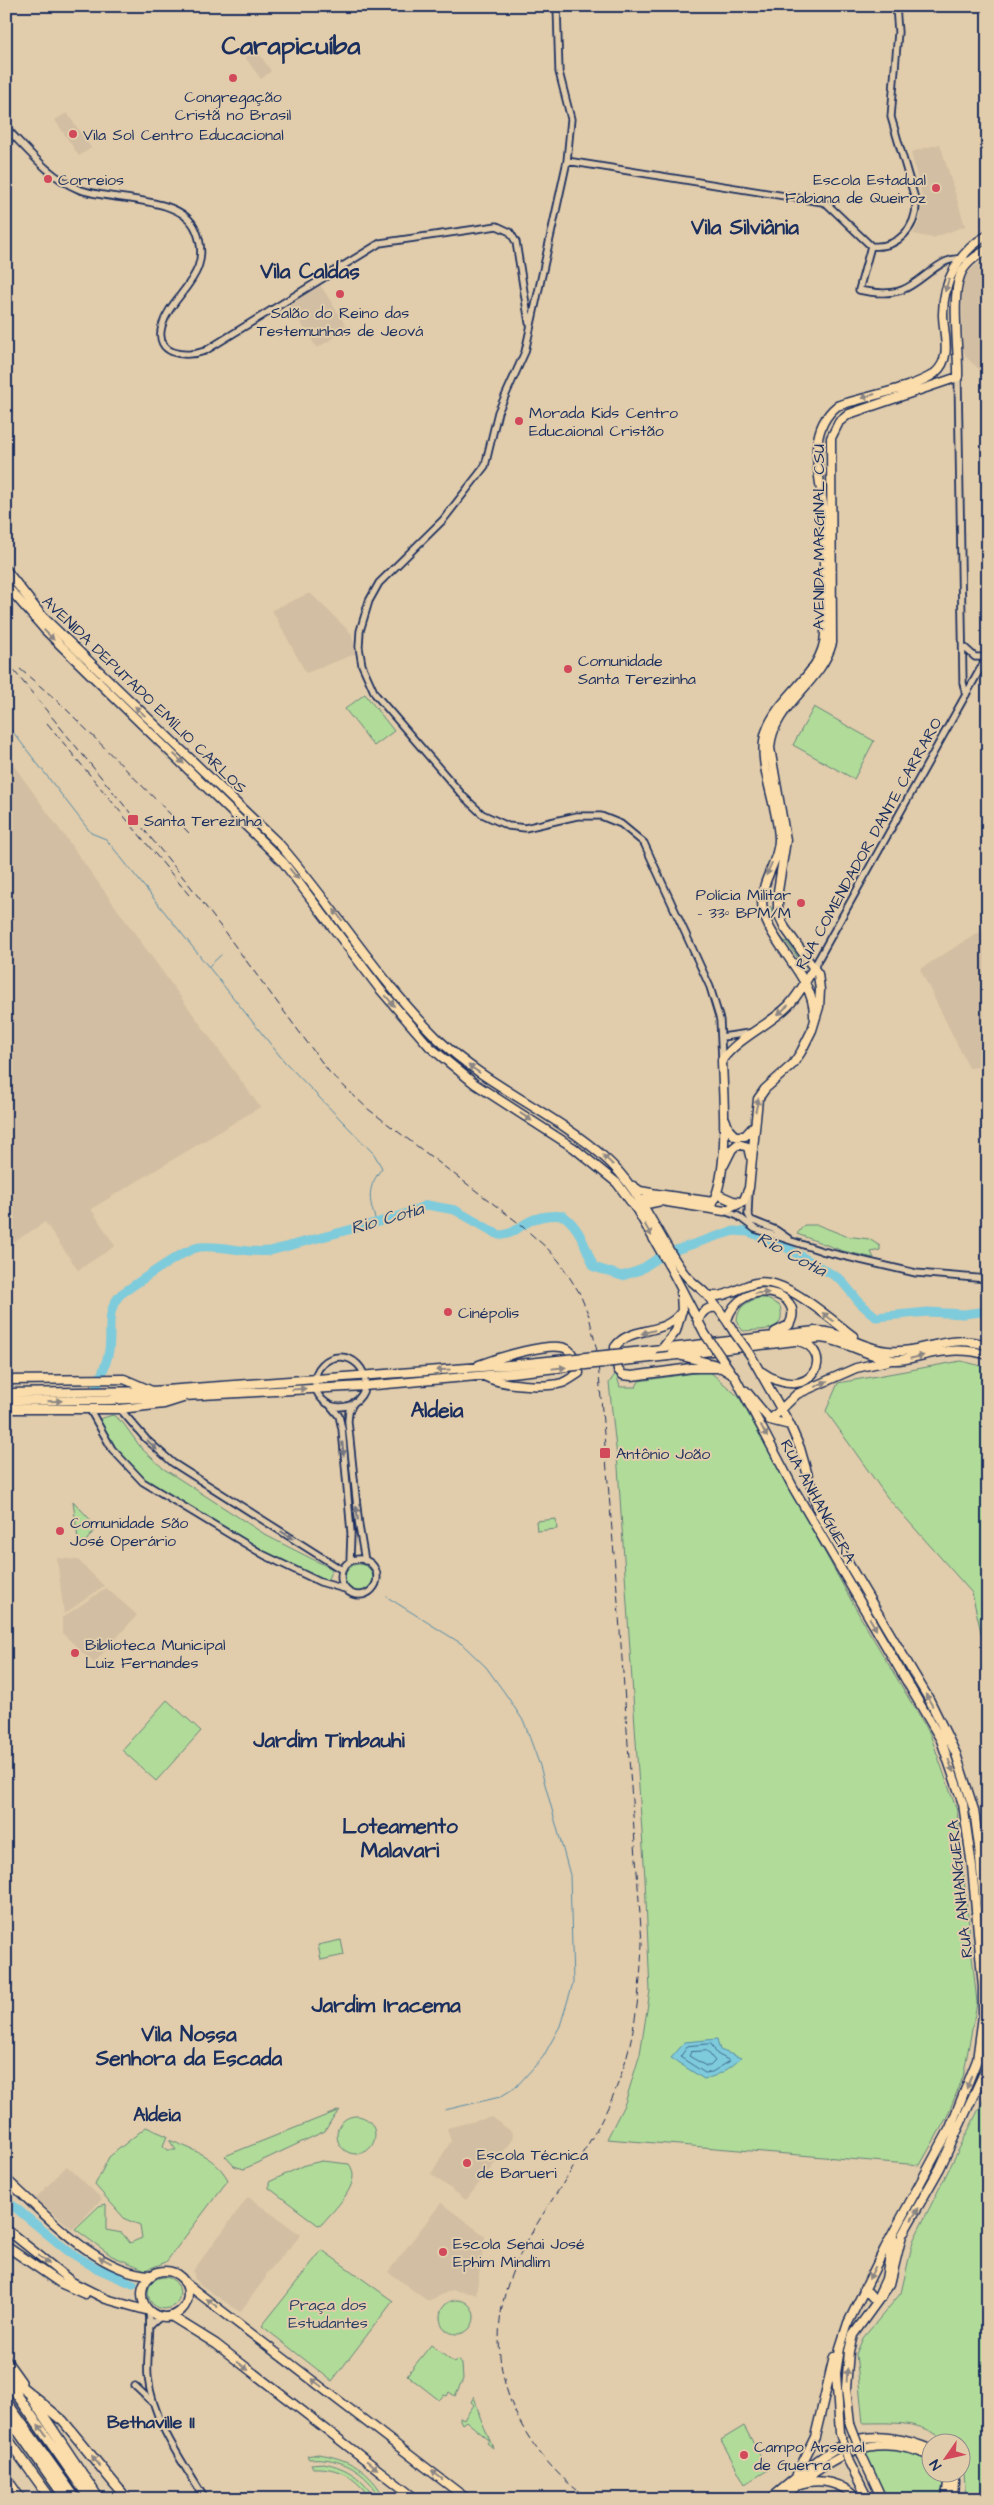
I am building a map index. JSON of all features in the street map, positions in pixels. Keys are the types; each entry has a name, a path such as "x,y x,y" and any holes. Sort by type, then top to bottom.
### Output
{"highway":[{"path":"6,2361 99,2499"},
{"path":"6,2374 25,2388 74,2432 127,2499"},
{"path":"6,2379 90,2499"},
{"path":"6,2401 76,2499"},
{"path":"6,2414 66,2499"},
{"path":"6,2437 50,2499"}],"main road":[{"path":"949,381 943,376 941,363 946,344 943,317 947,282 961,258 988,235"},
{"path":"958,377 958,288 960,275 970,261 988,249"},
{"path":"941,363 958,361"},
{"name":"AVENIDA MARGINAL CSU","path":"826,651 824,512 818,480 820,432 824,421 837,406 914,383 935,373 941,363"},
{"name":"AVENIDA MARGINAL CSU","path":"826,651 833,635 830,445 833,434 843,417 958,377"},
{"path":"818,458 819,464 826,464 830,445"},
{"name":"AVENIDA DEPUTADO EMÍLIO CARLOS","path":"6,570 42,616 280,845 316,887 405,1002 438,1039 466,1064 594,1148 628,1182 659,1249 675,1268 708,1296 751,1356"},
{"name":"AVENIDA DEPUTADO EMÍLIO CARLOS","path":"6,584 45,630 283,862 379,988 430,1046 475,1084 591,1160 618,1183 639,1206 667,1245 680,1286 698,1323 722,1359"},
{"path":"814,1024 814,1004 764,918 763,888 779,840 765,761 764,737 772,718 826,651"},
{"path":"628,1182 640,1191 659,1198 724,1211 743,1202 749,1188 756,1108 761,1093 793,1064 808,1039 814,1024 819,1007 820,990 818,974 785,928 778,913 778,891 786,840 772,772 771,736 777,721 812,679 826,651"},
{"path":"763,888 778,891"},
{"path":"762,902 777,903"},
{"name":"RUA COMENDADOR DANTE CARRARO","path":"722,1060 728,1052 788,1007 814,967"},
{"path":"722,1060 723,1112 720,1196 724,1211"},
{"path":"723,1112 729,1130 736,1136 745,1136 754,1124"},
{"path":"722,1167 732,1149 738,1144 748,1147 750,1170"},
{"path":"639,1206 659,1198 714,1202 720,1196"},
{"path":"720,1196 743,1202"},
{"path":"708,1296 717,1297 756,1282 764,1281 778,1284 820,1311 866,1346"},
{"path":"662,1349 676,1331 682,1311 680,1286"},
{"path":"726,1320 734,1305 745,1296 754,1293 772,1293 784,1299 791,1309 792,1315 789,1325 765,1335"},
{"path":"698,1323 704,1311 709,1308 717,1308"},
{"path":"682,1311 677,1318 665,1326 629,1337 618,1343 616,1347 618,1370 622,1375 632,1376 691,1368 723,1369"},
{"path":"6,1401 190,1396 364,1386 484,1376 510,1369 765,1335 827,1331 839,1334 866,1346 899,1351 953,1341 975,1342 988,1346"},
{"path":"6,1393 108,1397 152,1391 253,1386 315,1379 465,1369 510,1369 672,1356 794,1340 830,1339 870,1355 895,1360"},
{"path":"761,1372 775,1381 785,1384 800,1383 810,1377 815,1370 817,1358 809,1346 794,1340"},
{"path":"465,1369 520,1353 560,1347 568,1349 571,1353 579,1373 561,1383 538,1385 506,1383 484,1376"},
{"path":"770,1420 782,1410 790,1398 856,1368 960,1350 975,1351 988,1355"},
{"path":"672,1356 710,1363 723,1369 736,1379 770,1420 790,1425"},
{"name":"RUA ANHANGUERA","path":"751,1356 790,1425 800,1448 819,1514 929,1700 956,1754 974,1810 988,1948"},
{"name":"RUA ANHANGUERA","path":"722,1359 736,1379 794,1489 927,1714 952,1768 963,1804 969,1842 983,1987 977,2060 950,2128 864,2288 848,2322 837,2362 836,2385 840,2433 849,2462 868,2499"},
{"path":"6,1380 114,1378 132,1381 152,1391"},
{"path":"6,1409 120,1408 173,1402 190,1396"},
{"path":"6,1622 6,1637"},
{"path":"977,2060 988,2049"},
{"path":"882,2499 850,2424 846,2396 850,2343 853,2335 892,2280 902,2235 940,2168 988,2064"},
{"path":"6,2180 87,2251 137,2274 151,2275 167,2271 178,2275 184,2282 467,2499"},
{"path":"844,2335 850,2331 879,2298 886,2279 892,2242 900,2220"},
{"path":"6,2229 72,2282 122,2304"},
{"path":"6,2246 60,2283 96,2298 149,2311 160,2317 171,2316 181,2311 187,2301 188,2292 184,2282"},
{"path":"149,2311 143,2302 142,2291 146,2280 151,2275"},
{"path":"864,2288 879,2298"},
{"path":"171,2316 216,2344 416,2499"},
{"path":"791,2486 815,2437 834,2357 848,2322"},
{"path":"779,2499 791,2486 836,2449 848,2442 860,2439 893,2439 908,2441 922,2446"},
{"path":"770,2499 839,2455 870,2445 901,2446 922,2453"},
{"path":"6,2477 20,2499"},
{"path":"791,2486 807,2482 826,2482 845,2488 857,2499"},
{"path":"946,2499 948,2482"},
{"path":"953,2499 954,2482"}],"street":[{"path":"557,6 558,66 572,125 567,161 527,340 517,372 498,412 488,456 480,474 428,537 403,557 379,583 369,602 360,631 359,647 362,665 375,694 389,712 482,814 508,826 525,828 577,816 601,816 621,824 644,843 710,987 720,1020 722,1060"},
{"path":"567,161 822,202 827,204 871,246 890,244 904,235 913,222 916,210 916,202 891,117 898,38 896,6"},
{"path":"6,128 44,167 78,189 167,207 190,220 198,236 200,248 198,264 192,281 165,318 161,328 164,343 170,351 177,354 196,354 205,351 380,243 497,226 510,232 516,242 530,325"},
{"path":"871,246 859,290 884,293 901,290 920,280 945,261 961,258 970,261"},
{"path":"958,377 963,683 966,694"},
{"path":"963,646 975,656 986,656"},
{"name":"RUA COMENDADOR DANTE CARRARO","path":"814,967 986,656"},
{"path":"722,1037 742,1036 756,1031"},
{"path":"749,1188 749,1217 753,1222 784,1234 791,1240"},
{"path":"724,1211 738,1216 755,1229 894,1269 949,1277 988,1279"},
{"path":"350,1561 351,1533 342,1429 339,1416 330,1404 321,1398 316,1388 315,1379 322,1365 336,1358 351,1360 359,1366 364,1376 364,1386 361,1395 354,1402 349,1412 348,1421 358,1516 366,1561"},
{"path":"330,1404 344,1406 354,1402"},
{"path":"89,1408 108,1444 126,1467 143,1482 251,1548 330,1586 345,1588"},
{"path":"120,1408 146,1439 173,1463 342,1570"},
{"path":"361,1559 366,1561 377,1572 374,1588 360,1596 350,1593 345,1588 341,1578 342,1570 350,1561 361,1559"},
{"path":"330,1586 341,1578"},
{"path":"149,2311 151,2325 147,2362 153,2403 175,2449 205,2499"},
{"path":"151,2325 160,2317"},
{"path":"135,2386 153,2403"}],"shaded area":[{"path":"256,49 271,71 261,79 245,57"},
{"name":"Vila Sol Centro Educacional","path":"67,113 91,148 79,156 55,120"},
{"name":"Escola Estadual Fabiana de Queiroz","path":"940,144 965,226 933,238 913,234 920,220 923,201 911,152"},
{"path":"988,256 988,378 966,357 963,350 962,289 964,278 969,271"},
{"path":"319,283 348,329 317,348 288,303"},
{"path":"310,593 352,634 355,654 306,673 272,610"},
{"path":"6,755 260,1107 91,1209 115,1246 78,1270 45,1222 6,1247"},
{"path":"988,927 988,1066 969,1068 920,969"},
{"path":"57,1558 78,1560 104,1586 64,1614"},
{"path":"106,1588 137,1615 94,1663 62,1633 62,1618"},
{"name":"Escola Técnica de Barueri","path":"492,2117 513,2133 512,2141 466,2200 431,2174 451,2141 447,2128"},
{"path":"67,2166 102,2199 73,2229 35,2199"},
{"path":"248,2197 301,2235 266,2274 266,2277 240,2312 201,2285 195,2279 193,2271"},
{"name":"Escola Senai José Ephim Mindlim","path":"441,2203 485,2236 476,2294 452,2290 428,2301 388,2272"}],"green space":[{"path":"365,694 394,731 374,746 345,709"},
{"path":"814,707 874,741 854,779 793,745"},
{"path":"766,907 771,907 774,920 772,924 784,941 788,942 805,966 803,973 798,965 799,960 787,943 782,942 772,926"},
{"path":"804,1225 818,1225 846,1236 869,1239 880,1246 880,1250 871,1252 874,1258 843,1251 797,1234"},
{"path":"758,1298 766,1298 780,1306 780,1321 772,1328 743,1331 737,1323 738,1313 743,1306"},
{"path":"961,1361 981,1366 988,1371 988,1663 972,1593 887,1497 826,1411 838,1383"},
{"path":"709,1371 739,1397 861,1618 930,1734 957,1811 977,2003 963,2077 946,2119 920,2165 607,2139 625,2103 640,2054 650,1991 645,1878 618,1467 609,1383 616,1373 620,1387 636,1387 639,1381"},
{"path":"113,1415 123,1423 142,1449 164,1469 269,1537 332,1569 328,1579 321,1581 258,1552 145,1480 119,1454 99,1419"},
{"path":"73,1501 97,1527 82,1546 78,1539"},
{"path":"556,1519 557,1529 537,1531 536,1521"},
{"path":"359,1564 369,1568 373,1578 369,1588 359,1592 349,1588 345,1578 349,1568"},
{"path":"167,1700 201,1731 156,1781 122,1750"},
{"path":"341,1940 344,1955 321,1960 318,1945"},
{"path":"988,2091 988,2499 966,2499 965,2482 972,2482 972,2432 932,2432 907,2424 863,2423 856,2354 863,2338 901,2293 913,2241"},
{"path":"340,2110 325,2131 244,2169 234,2166 225,2156"},
{"path":"356,2116 369,2122 375,2135 369,2148 356,2154 343,2148 337,2135 343,2122"},
{"path":"146,2127 167,2136 163,2146 168,2150 176,2150 169,2140 202,2155 217,2165 228,2180 166,2262 146,2270 112,2256 75,2229 99,2206 106,2204 106,2230 122,2233 130,2243 142,2238 140,2225 125,2219 95,2185 109,2157"},
{"path":"322,2161 349,2164 353,2171 353,2179 350,2188 339,2204 322,2224 318,2225 269,2188 269,2182 305,2165"},
{"name":"Praça dos Estudantes","path":"322,2250 393,2301 332,2381 262,2326"},
{"path":"164,2277 176,2281 180,2293 176,2305 164,2309 152,2305 148,2293 152,2281"},
{"path":"457,2300 464,2301 469,2305 473,2310 473,2324 469,2329 464,2333 457,2334 450,2333 445,2329 441,2324 440,2317 441,2310 445,2305 450,2301"},
{"path":"431,2345 454,2363 457,2360 462,2364 463,2379 455,2396 449,2392 447,2396 444,2395 439,2400 407,2375"},
{"path":"474,2396 480,2417 493,2448 487,2443 489,2440 466,2421 462,2424 460,2420 460,2417 464,2419 474,2405 471,2402"},
{"name":"Campo Arsenal de Guerra","path":"744,2426 768,2470 745,2484 721,2440"},
{"path":"896,2447 922,2457 922,2482 943,2482 941,2499 886,2499 864,2449"},
{"path":"318,2454 339,2459 358,2468 373,2481 385,2499 381,2499 375,2489 360,2474 342,2463 331,2460 309,2459 307,2456"},
{"path":"324,2463 354,2475 365,2485 375,2499 371,2499 359,2485 346,2475 331,2469 313,2468 311,2464"}],"water":[{"path":"717,2039 720,2050 741,2058 719,2074 704,2079 671,2058 685,2042"}],"waterway":[{"path":"6,723 91,833 106,839 284,1061 374,1154 382,1168 371,1187 370,1193 371,1206 376,1221"},
{"path":"209,966 221,955"},
{"name":"Rio Cotia","path":"96,1388 108,1355 110,1320 116,1300 121,1294 160,1267 192,1249 218,1247 261,1252 270,1251 397,1217 427,1205 455,1210 499,1235 511,1232 537,1218 564,1216 579,1233 594,1267 622,1276 640,1270 658,1258 676,1250 734,1231 749,1232 782,1245 840,1279 860,1303 876,1317 928,1312 964,1314 988,1311"},
{"path":"387,1597 462,1644 486,1667 507,1696 524,1722 540,1766 570,1875 573,1983 560,2026 543,2057 516,2087 500,2097 445,2110"},
{"path":"6,2200 68,2251 94,2267 133,2284"}],"railway":[{"path":"6,661 191,887 330,1073 368,1109 516,1221 547,1248 559,1261 579,1292 589,1316 597,1351 618,1602 642,1943 639,1985 634,2026 624,2066 609,2105 587,2146 524,2247 514,2268 503,2301 499,2334 501,2366 509,2397 522,2426 540,2453 563,2478 589,2499"},
{"path":"20,669 60,703 189,833"},
{"path":"47,723 189,895"}],"place":[{"name":"Congregação Cristã no Brasil","path":"233,78"},
{"name":"Vila Sol Centro Educacional","path":"73,134"},
{"name":"Correios","path":"48,179"},
{"name":"Escola Estadual Fabiana de Queiroz","path":"936,188"},
{"name":"Salão do Reino das Testemunhas de Jeová","path":"340,294"},
{"name":"Morada Kids Centro Educaional Cristão","path":"519,421"},
{"name":"Comunidade Santa Terezinha","path":"568,669"},
{"name":"Santa Terezinha","path":"133,820"},
{"name":"Polícia Militar - 33º BPM/M","path":"801,903"},
{"name":"Cinépolis","path":"448,1312"},
{"name":"Antônio João","path":"605,1453"},
{"name":"Comunidade São José Operário","path":"60,1531"},
{"name":"Biblioteca Municipal Luiz Fernandes","path":"75,1653"},
{"name":"Escola Técnica de Barueri","path":"467,2163"},
{"name":"Escola Senai José Ephim Mindlim","path":"443,2252"},
{"name":"Campo Arsenal de Guerra","path":"744,2455"}],"district":[{"name":"Carapicuíba","path":"291,45"},
{"name":"Vila Silviânia","path":"745,227"},
{"name":"Vila Caldas","path":"310,271"},
{"name":"Aldeia","path":"437,1410"},
{"name":"Jardim Timbauhi","path":"329,1740"},
{"name":"Loteamento Malavari","path":"400,1838"},
{"name":"Jardim Iracema","path":"386,2005"},
{"name":"Vila Nossa Senhora da Escada","path":"189,2046"},
{"name":"Aldeia","path":"157,2114"},
{"name":"Bethaville II","path":"151,2422"}]}
